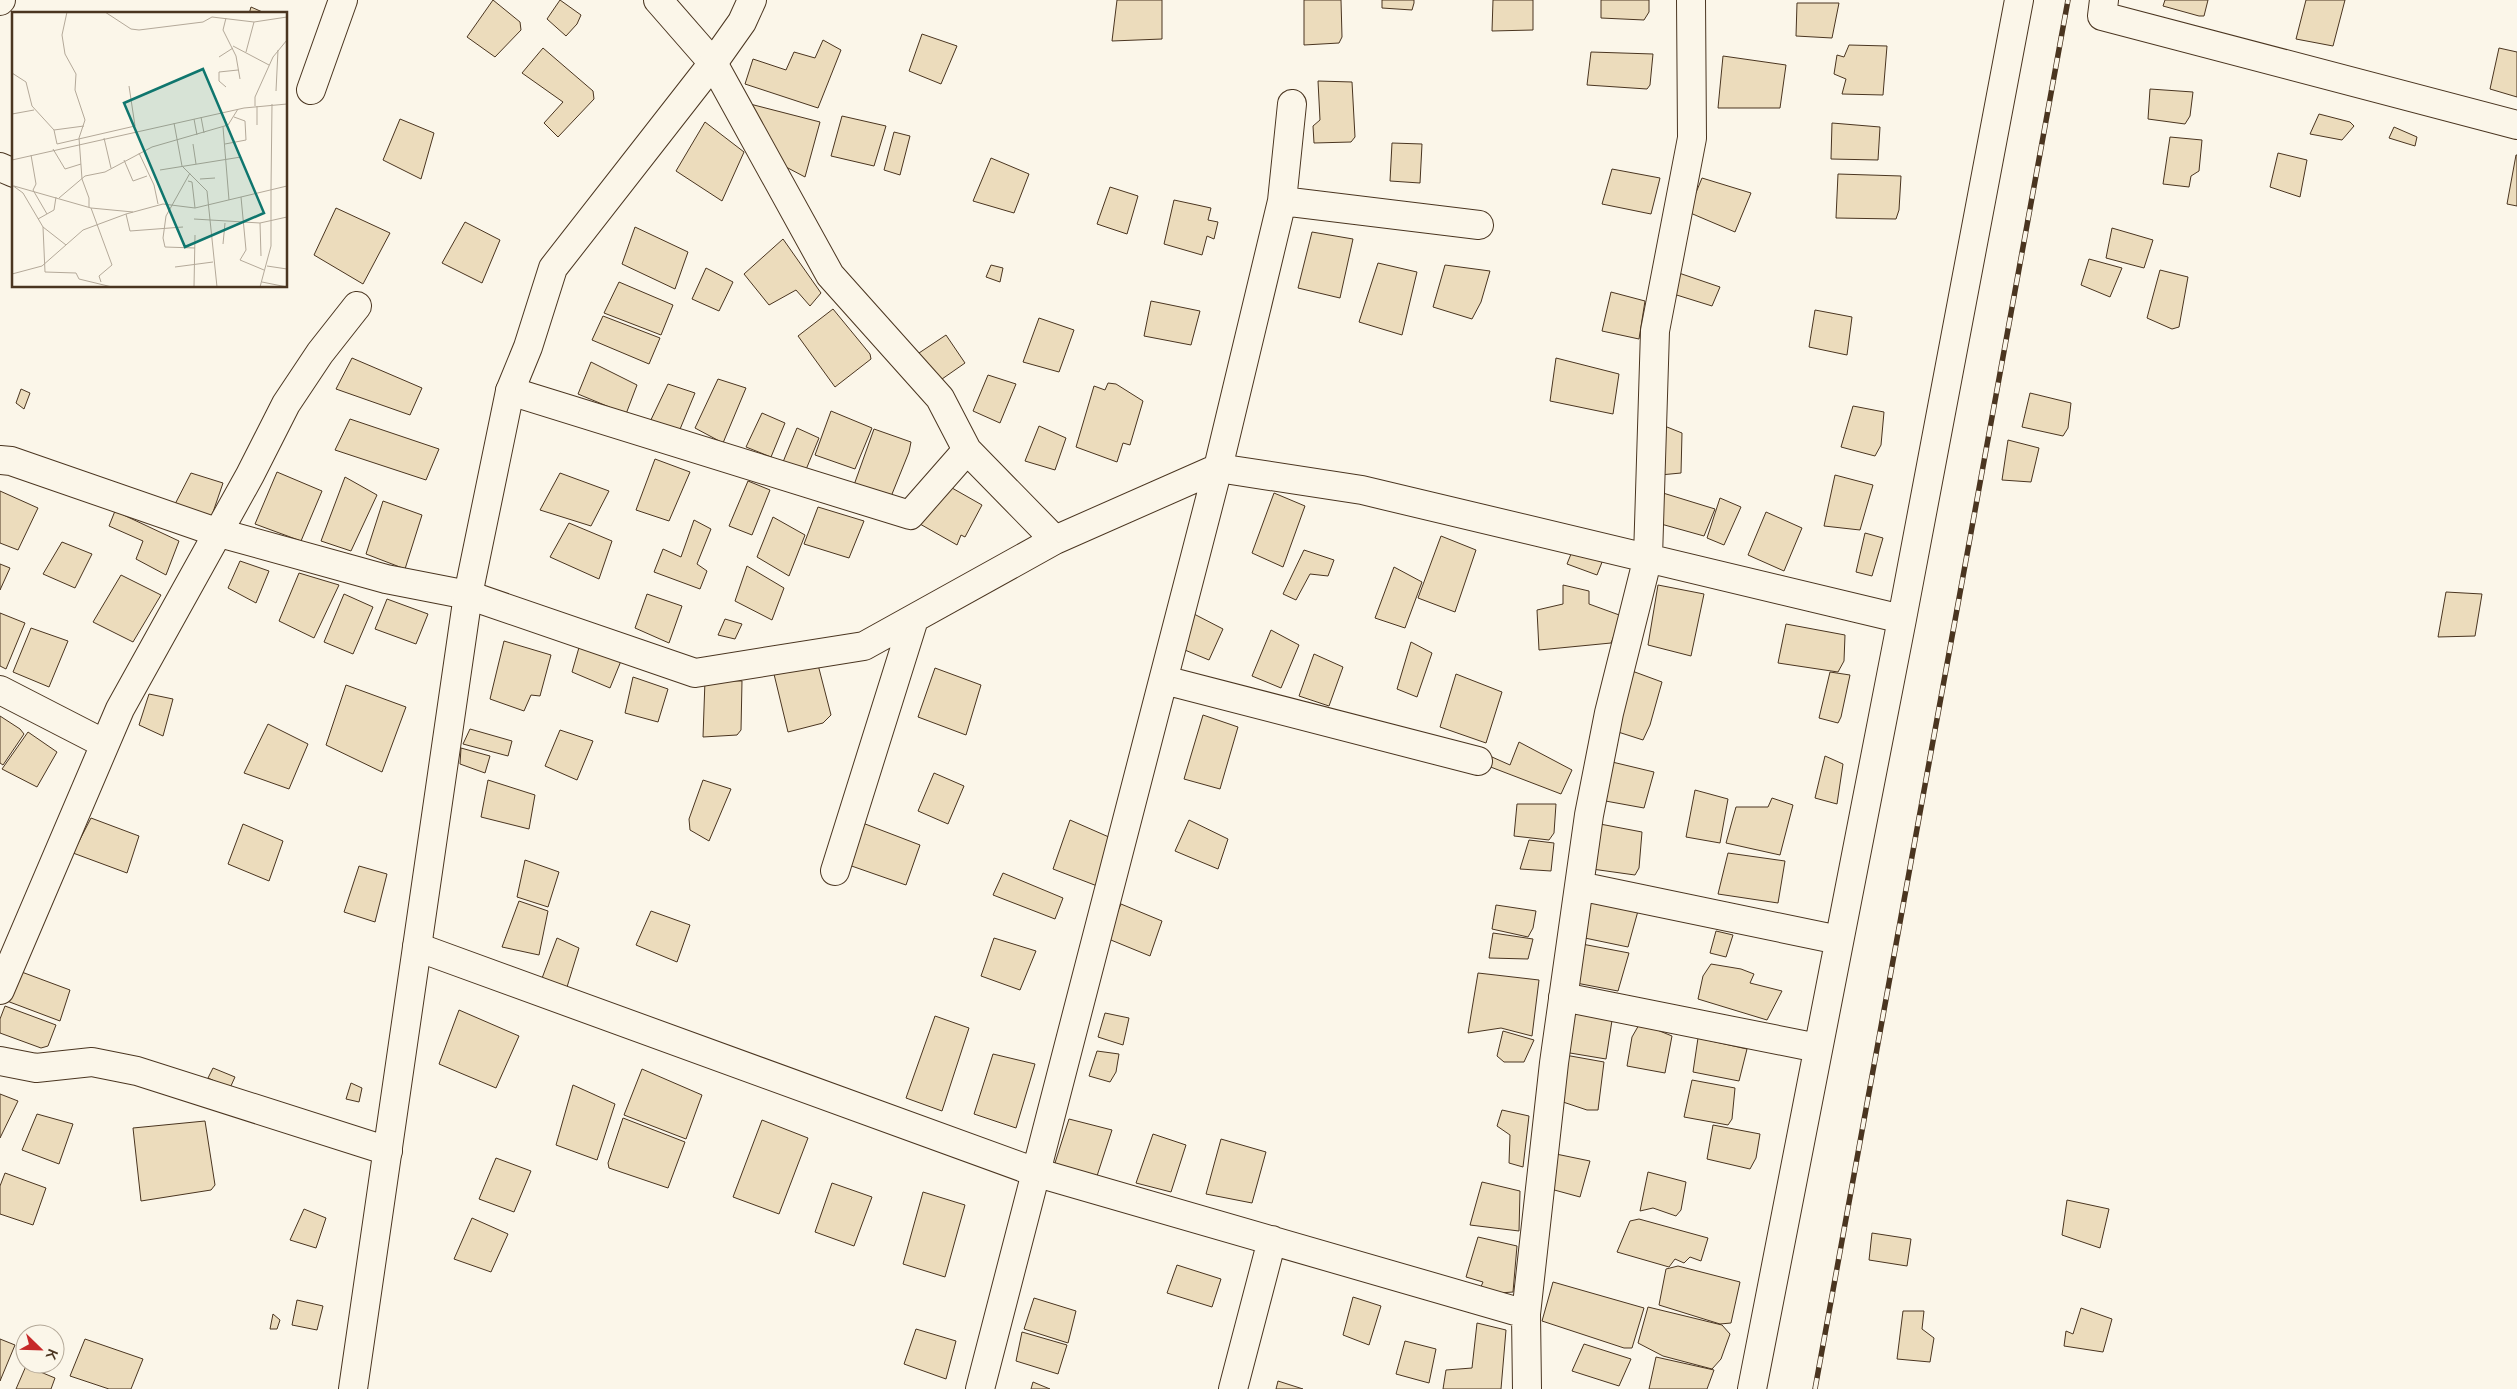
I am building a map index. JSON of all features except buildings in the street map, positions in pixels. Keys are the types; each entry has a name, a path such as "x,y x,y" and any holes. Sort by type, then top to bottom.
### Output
{"street":[{"path":"311,90 343,0"},
{"path":"658,0 713,63 830,275 940,398 967,450 1056,540"},
{"path":"353,1389 468,595 510,391 528,347 553,268 713,63 742,22 752,0"},
{"path":"1527,1389 1526,1314 1563,997 1589,815 1609,713 1648,557 1655,331 1692,138 1692,0"},
{"path":"1752,1389 1902,619 2019,0"},
{"path":"2104,0 2102,16 2517,125"},
{"path":"980,1389 1038,1173 1218,468 1282,201 1292,104"},
{"path":"0,167 12,172"},
{"path":"1282,201 1479,225"},
{"path":"0,990 120,709 216,532 250,475 286,404 320,353 357,306"},
{"path":"510,391 910,515 967,450"},
{"path":"0,460 11,461 216,532 386,579 468,595 695,673 864,646 1056,540 1218,468 1362,490 1902,619"},
{"path":"835,871 914,619"},
{"path":"1164,680 1478,761"},
{"path":"0,690 105,744"},
{"path":"1579,886 1839,940"},
{"path":"417,947 1038,1173 1526,1314"},
{"path":"1563,997 1818,1048"},
{"path":"0,1060 36,1068 92,1062 137,1071 388,1151"},
{"path":"1234,1389 1272,1240"}],"railway":[{"path":"1815,1389 2068,0"}]}
